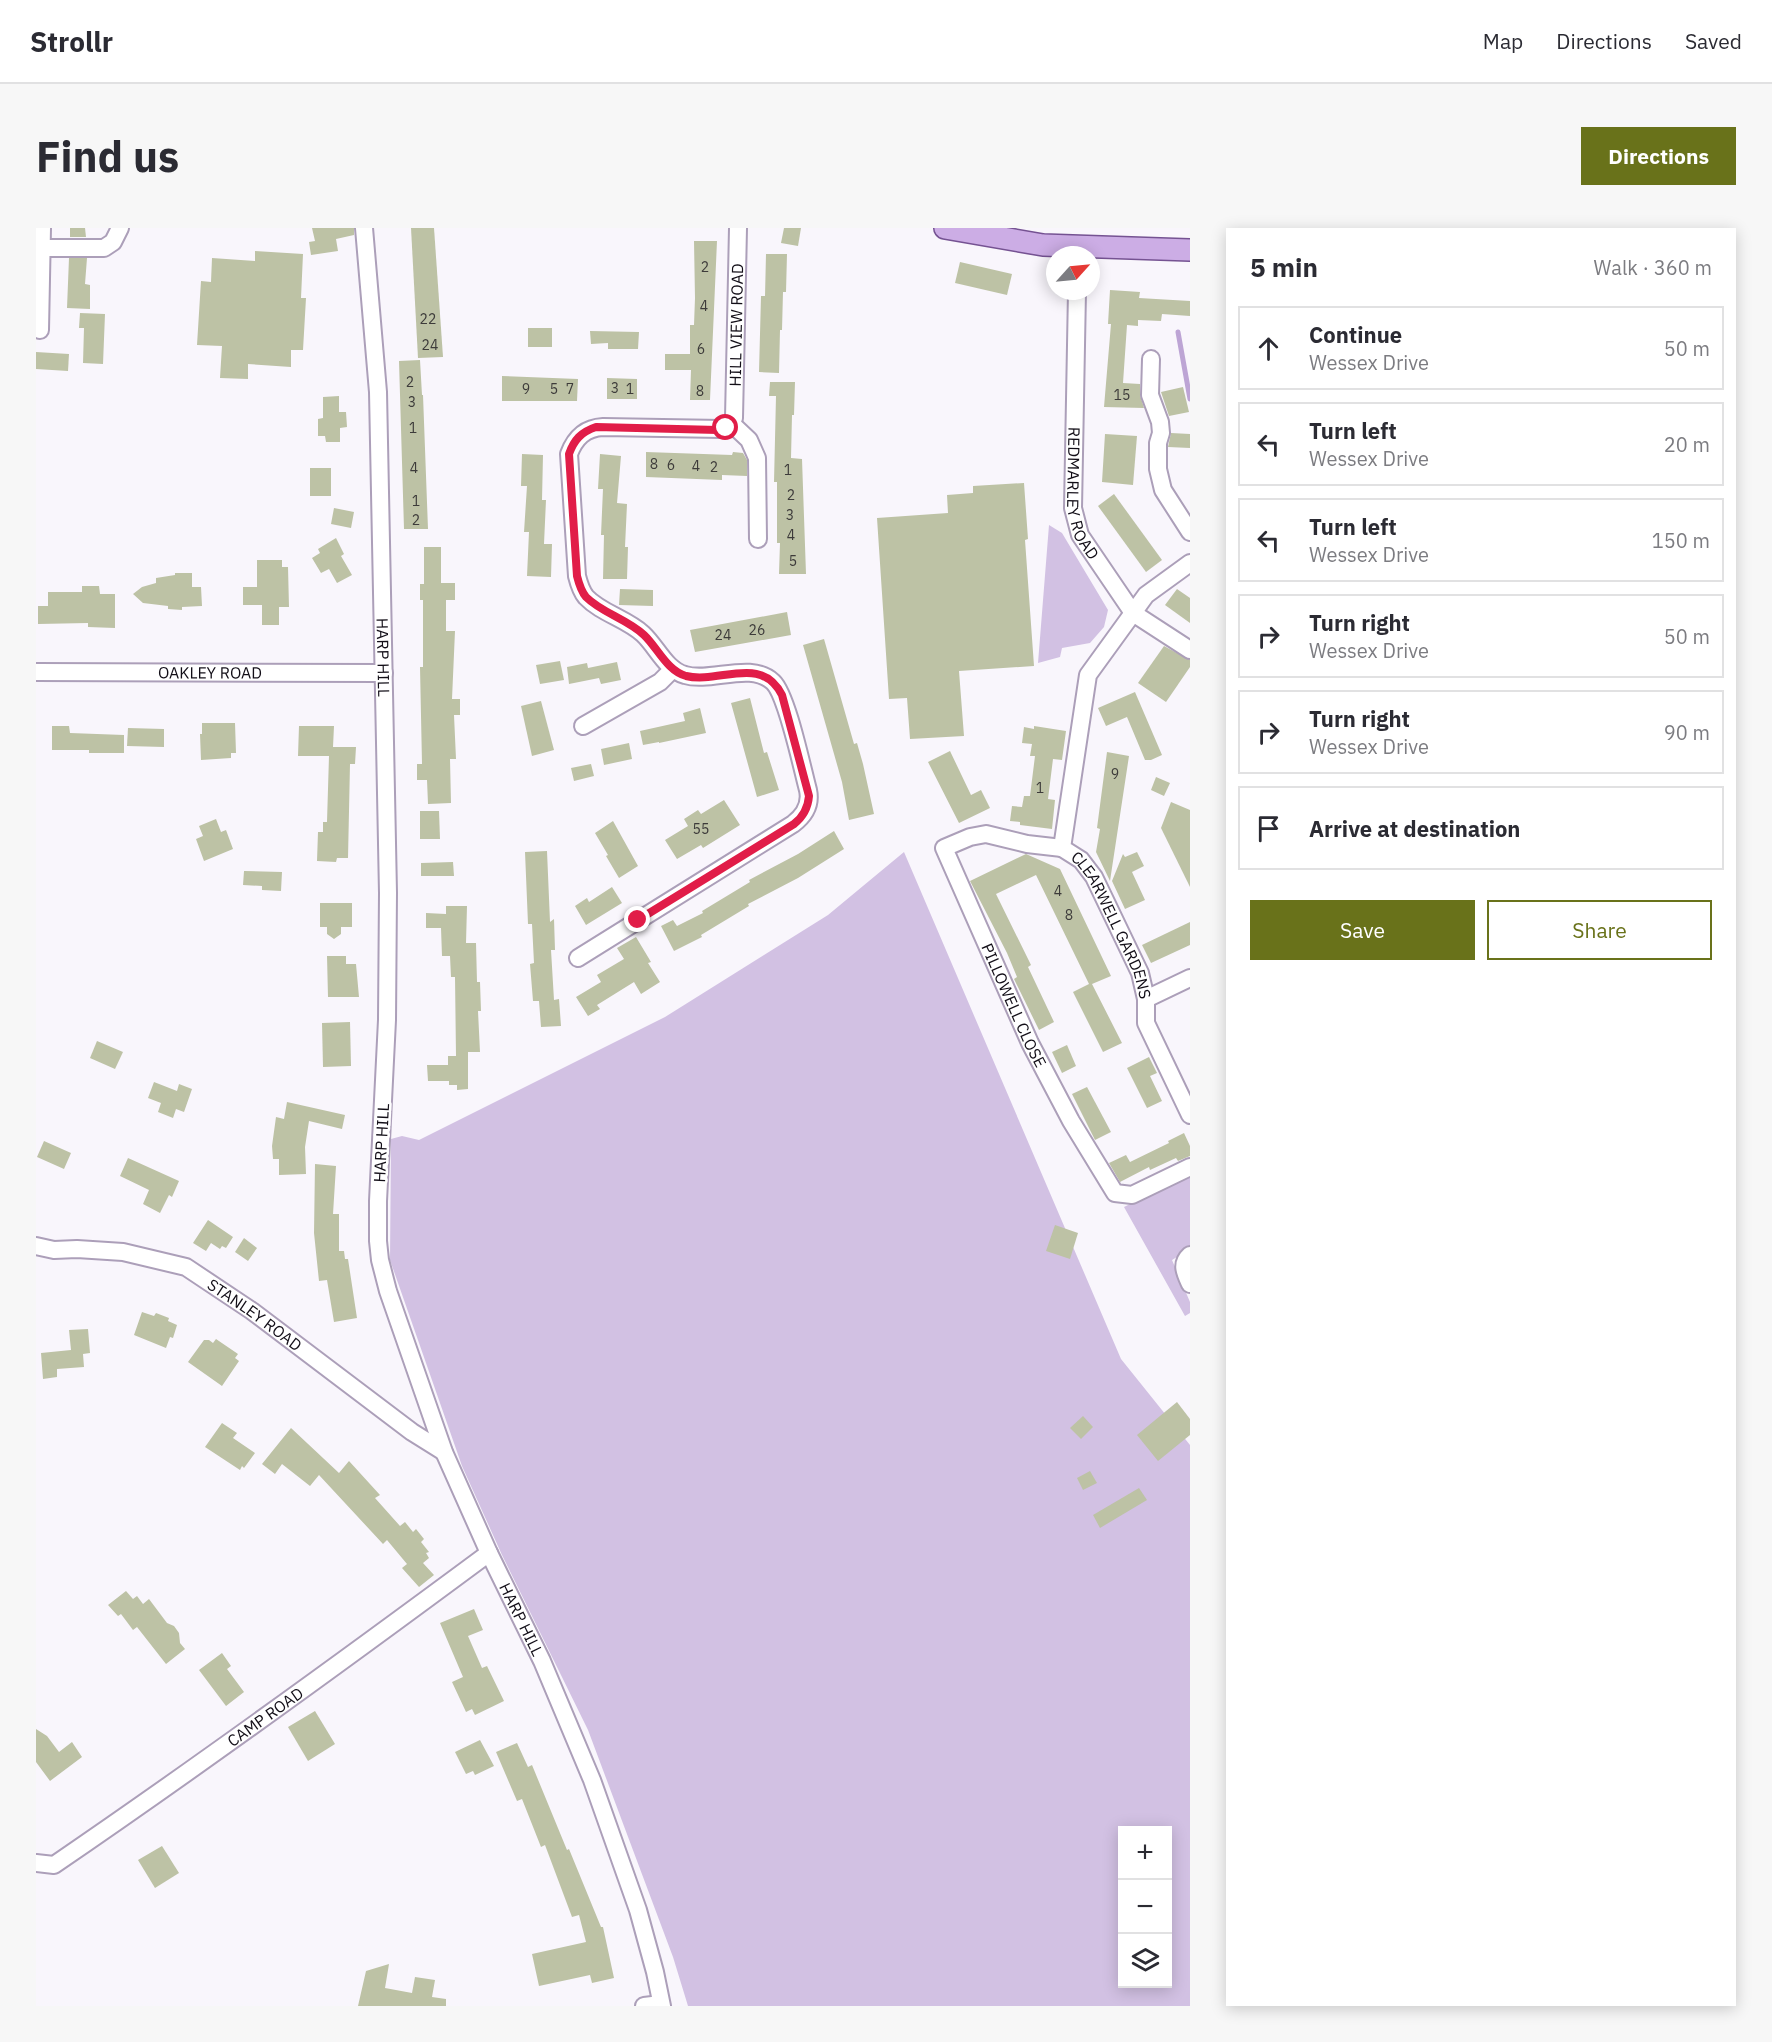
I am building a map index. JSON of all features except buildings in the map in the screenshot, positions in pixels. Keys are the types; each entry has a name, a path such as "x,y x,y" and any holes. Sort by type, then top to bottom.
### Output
{"main road":[{"path":"945,228 1049,246"},
{"path":"1100,251 1190,250"}],"street":[{"path":"40,330 42,228"},
{"path":"41,248 104,248 113,242 120,228"},
{"name":"HARP HILL","path":"364,228 378,392 388,893 387,1020 378,1241 388,1291 444,1452 489,1553 542,1661 592,1780 638,1910 656,1972 662,2005"},
{"name":"HILL VIEW ROAD","path":"732,423 735,413 738,228"},
{"name":"REDMARLEY ROAD","path":"1077,300 1073,508 1080,535 1133,613 1190,650"},
{"path":"1151,359 1150,395 1160,422 1161,433 1158,443 1158,469 1163,490 1190,532"},
{"path":"578,958 794,824 803,816 809,803 808,790 782,695 773,681 756,672 693,676 673,669 637,629 591,601 582,592 577,576 569,454 576,439 596,427 718,430 732,423 749,440 757,458 758,538"},
{"name":"CLEARWELL GARDENS","path":"1190,563 1146,595 1088,675 1062,848 1081,860 1094,877 1140,973 1146,999 1146,1023 1190,1115"},
{"path":"583,726 660,682 673,669"},
{"name":"OAKLEY ROAD","path":"36,672 384,673"},
{"name":"PILLOWELL CLOSE","path":"1062,848 1027,844 986,834 970,837 944,848 1030,1043 1071,1121 1115,1193 1132,1195 1190,1167"},
{"path":"1146,999 1190,978"},
{"name":"STANLEY ROAD","path":"38,1248 123,1252 186,1267 244,1306 412,1432 444,1452"},
{"path":"1187,1279 1185,1262 1190,1255"},
{"name":"CAMP ROAD","path":"36,1863 54,1865 93,1839 309,1687 489,1553"},
{"path":"644,2006 662,2005"}],"shaded area":[{"path":"1049,525 1062,533 1108,610 1104,627 1090,643 1062,648 1060,657 1038,663"},
{"path":"904,852 1121,1359 1190,1445 1190,2006 688,2006 673,1957 588,1730 502,1555 462,1466 390,1260 391,1139 402,1136 419,1140 665,1017 828,915"},
{"path":"1190,1175 1190,1249 1172,1260 1190,1302 1190,1313 1185,1316 1124,1207"}],"waterway":[{"path":"1178,332 1190,399"}],"route":[{"path":"638,920 794,824 807,809 809,796 782,695 773,681 756,672 693,676 679,673 666,662 650,640 637,629 591,601 582,592 577,576 569,454 576,439 589,429 596,427 718,430 726,428"}]}
